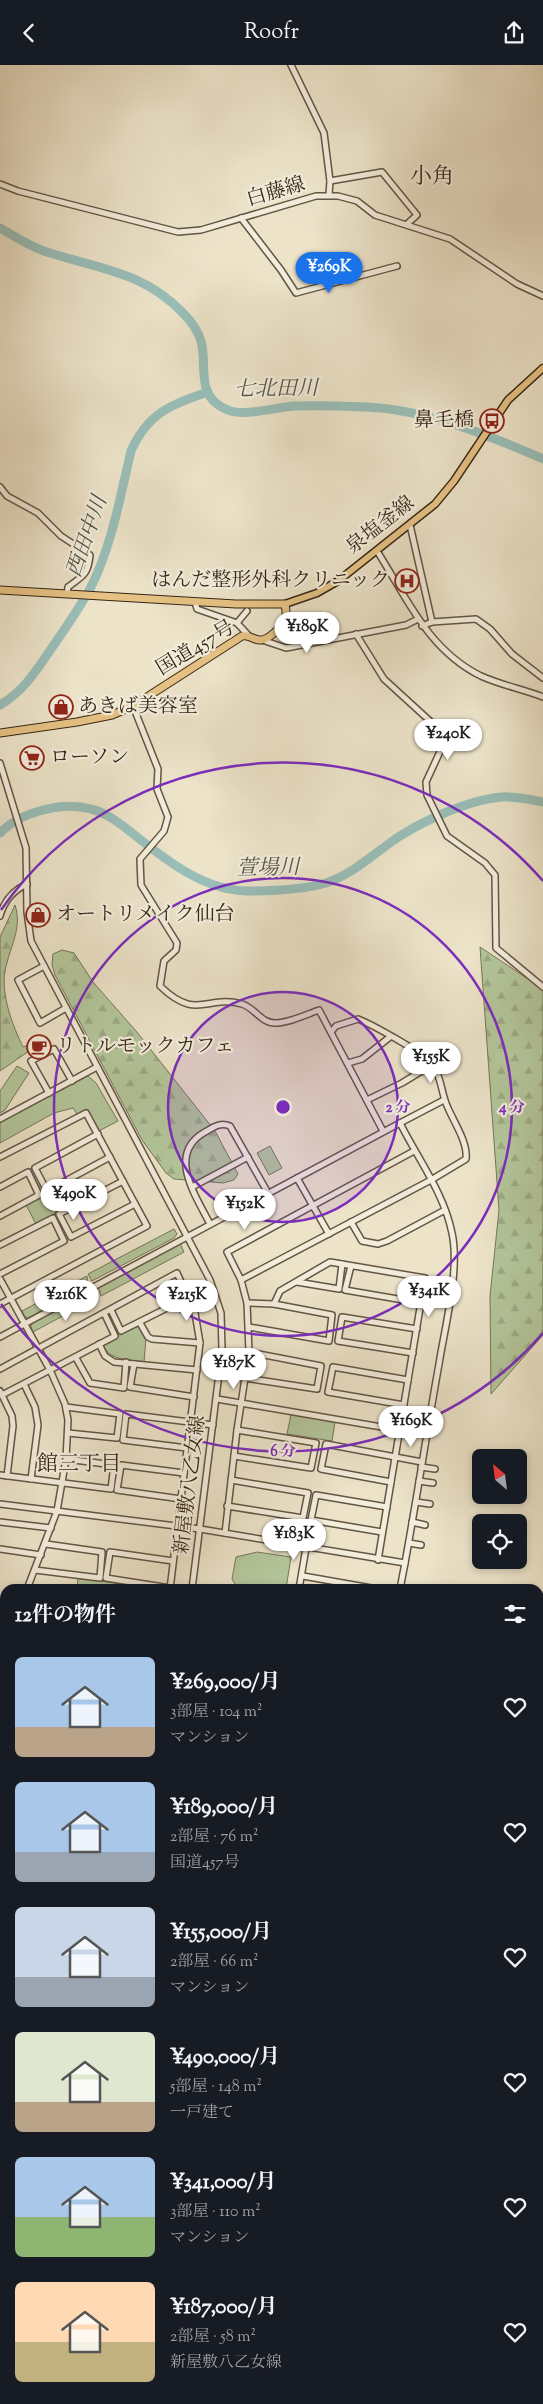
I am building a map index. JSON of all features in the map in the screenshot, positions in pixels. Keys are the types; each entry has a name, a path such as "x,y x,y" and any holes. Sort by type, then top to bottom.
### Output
{"highway":[{"name":"国道457号","path":"0,591 195,602 285,604 286,614 283,623 262,640 249,635 242,636 133,706 97,719 0,733"}],"main road":[{"name":"泉塩釜線","path":"285,604 328,587 410,525 444,494 493,422 519,389 543,368"}],"street":[{"path":"291,65 324,133 330,181 329,195"},
{"path":"330,181 382,172 418,215 407,224"},
{"name":"白藤線","path":"0,184 18,191 178,232 201,230 316,196 329,195 358,201 375,215 450,239 517,284 543,296"},
{"path":"241,218 281,270 296,293 396,266"},
{"path":"0,487 6,496 38,513 61,537 90,555 84,574 80,580 68,587 67,594"},
{"path":"410,525 432,622"},
{"path":"377,551 422,626 444,651 468,669 501,684 543,697"},
{"path":"195,602 197,609 237,623 249,635"},
{"path":"237,623 247,611"},
{"path":"262,640 286,648 406,625 418,619"},
{"path":"422,626 432,622 476,619 490,629 512,654 543,678"},
{"path":"356,634 384,679 442,732 444,738 442,752 425,788 442,831 493,872 496,879 496,949 543,987"},
{"path":"133,706 158,769 157,789 168,817 164,831 140,859 141,885 178,943 176,951 164,961 160,986 189,1005 235,1002 248,1006 265,1021 273,1023 319,1010 383,1131"},
{"name":"新屋敷八乙女線","path":"0,763 16,811 27,856 29,933 44,966 213,1286 221,1313 222,1350 217,1399 193,1584"},
{"path":"0,916 2,908 14,892 27,884"},
{"path":"44,966 18,980 40,1023 66,1008"},
{"path":"241,1280 431,1180 464,1161 467,1156 444,1100 442,1083 433,1064 420,1051 358,1019 336,1026 331,1032"},
{"path":"348,1063 362,1059 378,1049 390,1037"},
{"path":"49,1093 32,1061 54,1049 72,1081"},
{"path":"367,1100 402,1083 433,1064"},
{"path":"0,1119 97,1067"},
{"path":"0,1337 444,1100"},
{"path":"0,1157 86,1113 147,1226 0,1304"},
{"path":"400,1123 445,1210 452,1233 454,1265 447,1317 401,1584"},
{"path":"210,1224 192,1187 185,1167 188,1147 195,1138 219,1125 230,1126 268,1193"},
{"path":"98,1135 34,1169 47,1191 110,1157"},
{"path":"225,1533 237,1430 249,1353 247,1303 241,1280 227,1251 414,1151"},
{"path":"192,1187 248,1157"},
{"path":"0,1187 28,1172 40,1195 0,1215"},
{"path":"297,1178 328,1234"},
{"path":"123,1181 59,1215 71,1237 135,1204"},
{"path":"351,1223 362,1241 378,1244 388,1241 445,1210"},
{"path":"0,1245 53,1218 64,1241 0,1273"},
{"path":"274,1304 278,1293 330,1262 425,1278 378,1560"},
{"path":"296,1281 338,1289 342,1264"},
{"path":"351,1266 345,1290 421,1303"},
{"path":"0,1369 177,1273 195,1313 200,1343 170,1584"},
{"path":"0,1279 50,1370 66,1407 68,1433 66,1459 57,1511 29,1584"},
{"path":"111,1310 121,1331 189,1297"},
{"path":"247,1303 274,1304 332,1315 328,1341 249,1327"},
{"path":"7,1476 13,1426 12,1416 1,1393 24,1384 76,1358 115,1336 104,1313"},
{"path":"413,1353 338,1341 342,1317 417,1329"},
{"path":"140,1323 148,1337 152,1339 200,1343"},
{"path":"99,1345 109,1360 197,1370"},
{"path":"245,1378 317,1389 321,1365 249,1353"},
{"path":"76,1358 90,1383 124,1388 126,1362"},
{"path":"134,1364 130,1387 194,1397"},
{"path":"404,1405 328,1392 333,1367 408,1379"},
{"path":"24,1384 35,1407 38,1425 31,1479"},
{"path":"217,1399 400,1430"},
{"path":"66,1407 120,1414 117,1439 68,1433"},
{"path":"187,1449 123,1440 126,1414 213,1425"},
{"path":"234,1456 311,1468 316,1443 237,1430"},
{"path":"391,1482 321,1469 326,1444 396,1456 435,1469"},
{"path":"0,1475 110,1489 114,1465 66,1459"},
{"path":"181,1499 117,1490 121,1465 184,1473"},
{"path":"227,1506 303,1518 308,1493 231,1480"},
{"path":"419,1481 433,1483"},
{"path":"382,1532 311,1520 316,1495 387,1507"},
{"path":"416,1501 430,1504"},
{"path":"0,1504 200,1529 405,1563"},
{"path":"0,1522 51,1528"},
{"path":"412,1522 425,1525"},
{"path":"35,1570 100,1579 102,1552 46,1543"},
{"path":"409,1543 421,1545"},
{"path":"300,1584 306,1548"},
{"path":"0,1549 41,1555"},
{"path":"144,1584 106,1578 110,1552 172,1561"},
{"path":"302,1576 339,1584"}],"green space":[{"path":"15,905 17,915 16,933 7,961 4,980 7,1006 23,1047 48,1038 0,1071 0,937"},
{"path":"480,947 543,989 543,1335 491,1394 490,1296 499,1210"},
{"path":"62,950 74,953 93,982 136,1031 215,1131 238,1174 234,1180 223,1183 174,1179 166,1173 142,1140 55,975 52,965 53,954"},
{"path":"17,1066 29,1073 5,1110 0,1113 0,1091"},
{"path":"88,1076 96,1083 118,1121 99,1131 85,1110 77,1114 73,1108 54,1113 0,1143 0,1122"},
{"path":"270,1146 282,1168 269,1175 257,1153"},
{"path":"32,1168 46,1194 66,1183 76,1202 36,1224 26,1205 42,1196 28,1170"},
{"path":"174,1229 177,1234 174,1238 92,1281 88,1274"},
{"path":"180,1243 184,1252 101,1296 98,1286"},
{"path":"87,1276 88,1285 28,1318 24,1316 22,1311"},
{"path":"92,1290 96,1292 98,1297 33,1332 32,1323"},
{"path":"111,1315 121,1334 139,1326 146,1338 144,1362 116,1357 106,1351 103,1346 117,1338 107,1317"},
{"path":"291,1414 335,1422 332,1441 287,1434"},
{"path":"257,1552 291,1557 287,1584 235,1584 232,1579 236,1557"},
{"path":"78,1578 122,1584 77,1584"}],"waterway":[{"name":"七北田川","path":"0,228 43,251 104,268 137,280 168,299 186,316 198,333 203,351 206,389 210,397 217,404 228,410 251,412 295,406 390,409 435,418 457,425 543,459"},
{"name":"西田中川","path":"0,705 23,687 35,673 72,619 91,587 105,555 131,451 138,438 153,419 171,406 208,392"},
{"name":"萱場川","path":"0,833 15,821 37,812 61,807 85,808 97,811 121,824 175,865 216,886 247,891 297,889 326,883 343,876 412,829 457,808 502,797 517,797 543,802"}],"place":[{"name":"鼻毛橋","path":"492,421"},
{"name":"はんだ整形外科クリニック","path":"407,581"},
{"name":"あきば美容室","path":"61,707"},
{"name":"ローソン","path":"32,758"},
{"name":"オートリメイク仙台","path":"38,915"},
{"name":"リトルモックカフェ","path":"39,1047"}],"district":[{"name":"小角","path":"432,178"},
{"name":"館三丁目","path":"79,1465"}]}
